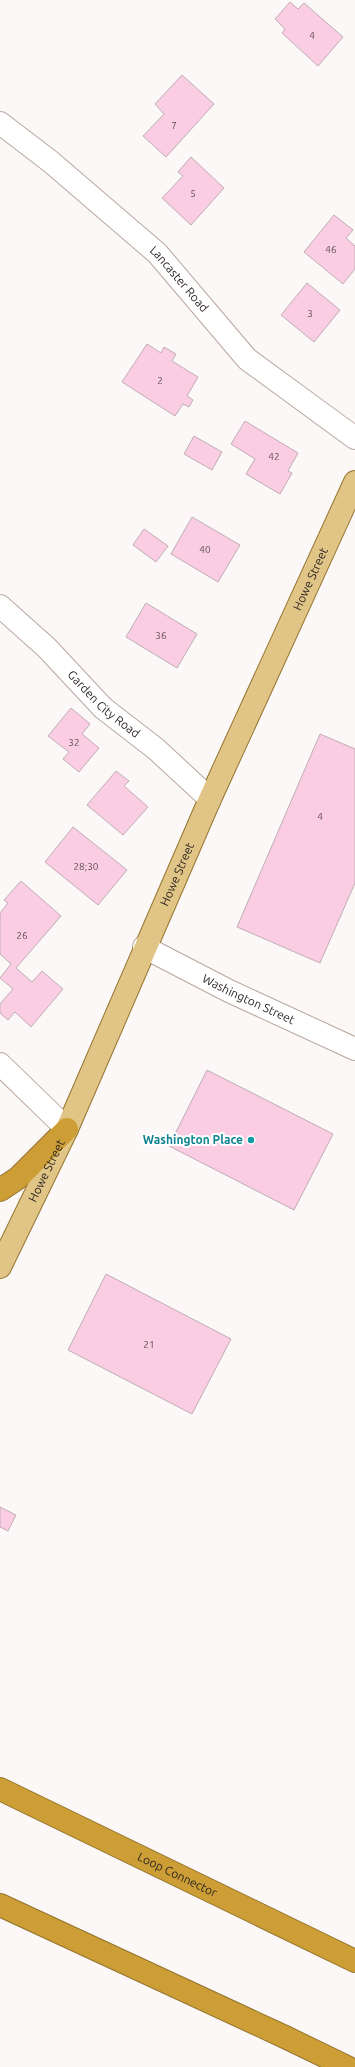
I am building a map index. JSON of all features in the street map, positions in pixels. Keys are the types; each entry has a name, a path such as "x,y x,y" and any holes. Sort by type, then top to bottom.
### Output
{"highway":[{"path":"0,1190 18,1178 67,1129"},
{"name":"Loop Connector","path":"0,1789 355,1961"},
{"path":"0,1905 285,2036 347,2067"}],"main road":[{"name":"Howe Street","path":"0,1267 67,1129 144,947 355,482"}],"street":[{"name":"Lancaster Road","path":"0,123 50,162 157,253 248,359 355,438"},
{"name":"Garden City Road","path":"0,606 47,648 103,708 156,749 210,799"},
{"name":"Washington Street","path":"144,947 229,991 355,1049"},
{"path":"0,1064 67,1129"}],"building":[{"path":"290,2 298,9 304,3 343,37 318,66 282,33 285,29 275,19"},
{"path":"182,75 214,104 166,157 143,136 164,114 155,104"},
{"path":"191,157 224,188 191,225 162,198 183,176 178,172"},
{"path":"334,215 353,230 346,238 355,246 355,269 343,284 304,252"},
{"path":"307,283 340,310 314,342 281,315"},
{"path":"147,344 161,353 164,347 176,354 172,361 198,377 187,396 193,400 189,407 183,404 175,416 122,382"},
{"path":"245,421 298,453 288,471 292,473 280,494 246,474 255,459 231,444"},
{"path":"194,436 222,452 212,470 184,454"},
{"path":"192,517 240,545 218,582 171,554"},
{"path":"144,529 168,546 156,562 133,545"},
{"path":"146,603 197,634 177,668 126,637"},
{"path":"71,708 90,724 82,734 99,748 79,772 63,759 69,752 48,736"},
{"path":"320,734 355,749 355,883 320,963 237,927"},
{"path":"116,771 129,781 124,786 148,807 123,835 87,805"},
{"path":"73,827 127,870 98,905 45,862"},
{"path":"21,881 61,916 16,968 32,982 42,971 63,989 31,1027 15,1012 8,1020 0,1013 0,1004 13,989 0,978 11,964 0,954 0,913 8,903 4,900"},
{"name":"Washington Place","path":"207,1070 333,1134 294,1210 169,1146"},
{"path":"106,1274 231,1339 192,1414 68,1350"},
{"path":"0,1507 16,1515 8,1531 0,1527"}],"place":[{"name":"Washington Place","path":"251,1140"}]}
